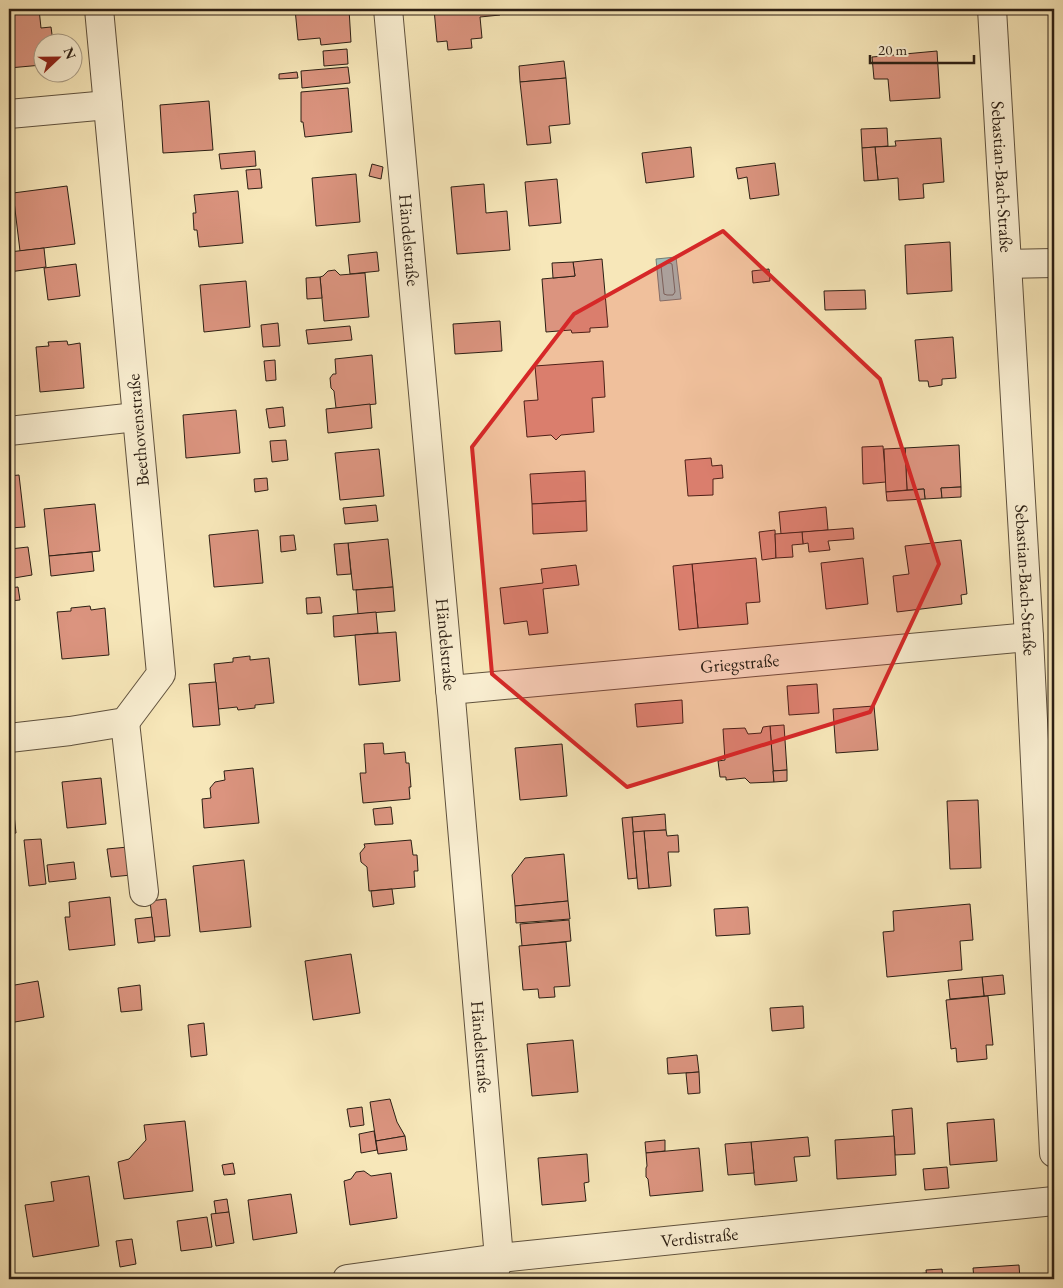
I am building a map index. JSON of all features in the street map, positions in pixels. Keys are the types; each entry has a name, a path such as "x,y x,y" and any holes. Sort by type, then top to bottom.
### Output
{"street":[{"name":"Beethovenstraße","path":"99,9 161,674 125,722"},
{"name":"Händelstraße","path":"388,9 450,690 496,1269"},
{"name":"Sebastian-Bach-Straße","path":"992,9 1029,637 1054,1153"},
{"path":"9,114 108,104"},
{"path":"1008,264 1054,263"},
{"path":"9,431 136,417"},
{"name":"Griegstraße","path":"450,690 1029,637"},
{"path":"9,738 125,722 144,892"},
{"name":"Verdistraße","path":"347,1279 496,1269 1054,1201"}],"highlighted area":[{"path":"723,231 880,379 939,564 870,712 627,787 492,674 472,447 574,314"}],"water":[{"path":"676,257 681,299 660,301 656,259"}],"building":[{"path":"9,9 39,9 41,28 51,27 52,32 32,32 32,66 9,68"},
{"path":"295,9 349,9 351,42 321,45 320,38 298,40"},
{"path":"434,9 499,9 500,15 480,17 482,38 471,39 472,48 448,50 447,41 437,42"},
{"path":"347,49 348,64 324,66 323,51"},
{"path":"937,51 940,98 890,101 888,79 874,79 872,57"},
{"path":"564,61 566,78 520,82 519,66"},
{"path":"348,67 350,83 302,88 301,71"},
{"path":"297,72 298,78 279,79 279,74"},
{"path":"566,78 570,124 549,126 551,143 527,145 520,82"},
{"path":"348,88 352,132 305,137 303,122 301,122 301,92"},
{"path":"209,101 213,150 163,153 160,105"},
{"path":"887,128 888,146 862,148 861,129"},
{"path":"941,138 944,182 923,184 924,198 899,200 898,178 878,180 875,147 896,146 895,141"},
{"path":"691,147 694,177 646,183 642,153"},
{"path":"875,147 878,180 864,181 862,148"},
{"path":"255,151 256,166 221,169 219,154"},
{"path":"775,163 779,195 750,199 747,177 738,179 736,168"},
{"path":"372,164 383,167 381,179 369,176"},
{"path":"260,169 262,188 248,189 246,170"},
{"path":"356,174 360,222 316,226 312,178"},
{"path":"557,179 561,223 529,226 525,182"},
{"path":"484,184 486,213 507,211 510,250 457,254 451,187"},
{"path":"67,186 75,244 20,251 13,193"},
{"path":"238,191 243,243 199,247 197,230 194,230 193,213 196,213 194,195"},
{"path":"950,242 952,291 907,294 905,245"},
{"path":"44,248 46,267 9,272 9,252"},
{"path":"377,252 379,271 350,274 348,255"},
{"path":"602,259 608,327 590,328 590,332 572,333 571,330 546,332 542,279 575,276 573,262"},
{"path":"573,262 575,276 553,278 552,263"},
{"path":"76,264 80,296 48,300 44,268"},
{"path":"769,269 770,281 753,283 752,271"},
{"path":"335,270 340,275 365,273 369,317 324,321 320,277 328,271"},
{"path":"320,277 322,298 307,299 306,278"},
{"path":"246,281 250,327 204,332 200,285"},
{"path":"865,290 866,309 825,310 824,291"},
{"path":"500,321 502,351 455,354 453,324"},
{"path":"278,323 280,346 263,347 261,325"},
{"path":"350,326 352,340 308,344 306,330"},
{"path":"953,337 956,378 942,379 942,385 929,387 928,381 919,381 915,340"},
{"path":"67,341 68,345 80,343 84,388 40,392 36,347 49,346 48,342"},
{"path":"9,351 14,393 9,394"},
{"path":"372,355 376,404 336,408 330,378 333,374 336,374 335,359"},
{"path":"275,360 276,380 266,381 264,361"},
{"path":"603,361 605,397 592,398 594,432 561,435 556,440 551,435 527,437 524,401 538,400 535,366"},
{"path":"370,404 372,428 328,433 326,409"},
{"path":"283,407 285,426 269,428 266,409"},
{"path":"236,410 240,453 186,458 183,415"},
{"path":"286,440 288,460 272,462 270,441"},
{"path":"959,445 961,487 941,488 942,498 925,499 924,489 907,490 905,448"},
{"path":"883,446 886,482 863,484 862,447"},
{"path":"905,448 907,490 886,492 884,449"},
{"path":"379,449 384,496 340,500 335,453"},
{"path":"711,458 712,466 722,465 723,478 713,479 713,495 688,496 685,460"},
{"path":"585,471 586,501 532,504 530,474"},
{"path":"19,475 25,527 9,528 9,476"},
{"path":"267,478 268,490 255,492 254,479"},
{"path":"961,487 961,497 942,498 941,488"},
{"path":"924,489 925,499 887,501 886,492"},
{"path":"586,501 587,531 533,534 532,504"},
{"path":"95,504 100,551 49,556 44,509"},
{"path":"376,505 378,521 345,524 343,508"},
{"path":"826,507 828,530 781,534 779,512"},
{"path":"853,528 854,539 828,541 830,550 809,552 808,543 803,544 802,532"},
{"path":"258,530 263,583 214,587 209,535"},
{"path":"775,530 776,558 762,560 759,532"},
{"path":"802,532 803,544 792,545 793,557 776,558 775,534"},
{"path":"294,535 296,550 281,552 280,536"},
{"path":"388,539 393,587 353,590 348,543"},
{"path":"961,540 967,594 961,595 962,604 897,612 893,576 909,574 905,546"},
{"path":"348,543 351,574 337,575 334,544"},
{"path":"28,547 32,575 14,578 10,549"},
{"path":"92,552 94,571 51,576 49,556"},
{"path":"756,558 760,602 746,603 748,624 698,628 692,564"},
{"path":"863,558 868,604 826,609 821,563"},
{"path":"692,564 698,628 679,630 673,566"},
{"path":"576,565 579,585 543,589 548,633 529,635 527,621 504,624 500,588 543,583 541,569"},
{"path":"18,587 20,600 9,601 9,588"},
{"path":"393,587 395,611 358,614 356,590"},
{"path":"320,597 322,613 307,614 306,598"},
{"path":"90,606 91,610 105,608 109,655 62,659 57,612 71,611 71,608"},
{"path":"376,612 378,633 334,637 333,616"},
{"path":"396,632 400,681 359,685 355,635"},
{"path":"250,656 250,660 269,658 274,703 255,705 255,708 238,710 237,707 218,709 214,664 233,662 233,658"},
{"path":"216,682 220,725 193,727 189,684"},
{"path":"817,684 819,713 789,715 787,686"},
{"path":"682,700 683,723 637,727 635,704"},
{"path":"874,706 878,750 836,753 833,709"},
{"path":"784,725 787,770 773,771 770,726"},
{"path":"770,726 774,782 750,783 745,778 726,780 726,777 720,777 718,761 725,760 723,729 745,728 748,734 761,733 763,727"},
{"path":"383,743 384,754 405,752 406,763 409,763 410,799 363,803 360,773 366,773 364,744"},
{"path":"562,744 567,796 520,800 515,748"},
{"path":"253,768 259,823 204,828 202,799 211,798 210,788 215,782 225,780 224,771"},
{"path":"787,770 787,781 774,782 773,771"},
{"path":"101,778 106,824 67,828 62,782"},
{"path":"9,787 11,787 16,833 9,834"},
{"path":"978,800 981,868 950,869 947,801"},
{"path":"391,807 393,824 375,825 373,809"},
{"path":"665,814 666,830 633,832 632,817"},
{"path":"632,817 637,878 628,879 622,818"},
{"path":"666,830 667,836 678,835 679,852 668,852 671,886 649,888 644,831"},
{"path":"644,831 649,888 638,889 633,832"},
{"path":"41,839 46,884 29,886 24,840"},
{"path":"411,840 413,855 417,855 418,871 414,871 415,887 369,891 367,867 361,862 360,853 365,847 364,844"},
{"path":"128,847 131,875 111,877 107,849"},
{"path":"564,854 568,901 515,906 512,875 525,858"},
{"path":"244,860 251,927 200,932 193,866"},
{"path":"74,862 76,879 49,882 47,865"},
{"path":"392,889 394,904 373,907 371,891"},
{"path":"110,897 115,945 69,950 65,917 70,917 69,902"},
{"path":"166,899 170,936 154,937 150,901"},
{"path":"568,901 570,919 516,923 515,906"},
{"path":"970,904 973,940 960,941 962,970 887,977 883,932 894,931 893,911"},
{"path":"748,907 750,934 716,936 714,909"},
{"path":"152,917 155,941 138,943 135,919"},
{"path":"569,920 571,941 522,946 520,924"},
{"path":"566,942 570,986 554,987 555,997 539,998 538,989 523,990 519,946"},
{"path":"351,954 360,1013 313,1020 305,961"},
{"path":"1003,975 1005,994 984,996 982,977"},
{"path":"982,977 984,996 950,999 948,980"},
{"path":"38,981 44,1017 9,1023 9,986"},
{"path":"140,985 142,1010 121,1012 118,988"},
{"path":"988,996 993,1045 986,1045 987,1059 957,1062 956,1048 951,1049 946,1000"},
{"path":"803,1006 804,1028 772,1031 770,1008"},
{"path":"204,1023 207,1055 191,1057 188,1025"},
{"path":"573,1040 578,1092 532,1096 527,1044"},
{"path":"697,1055 699,1072 668,1074 667,1058"},
{"path":"699,1072 700,1093 688,1094 686,1073"},
{"path":"390,1099 397,1122 405,1136 376,1141 370,1102"},
{"path":"362,1107 364,1125 350,1127 347,1109"},
{"path":"912,1108 915,1154 895,1155 892,1110"},
{"path":"994,1119 997,1161 950,1165 947,1123"},
{"path":"185,1121 193,1191 124,1199 118,1162 129,1159 146,1140 144,1125"},
{"path":"374,1131 377,1150 361,1153 359,1134"},
{"path":"405,1136 407,1150 378,1154 376,1141"},
{"path":"894,1136 896,1175 837,1179 835,1140"},
{"path":"808,1137 810,1156 794,1157 797,1181 755,1185 751,1142"},
{"path":"665,1140 665,1151 646,1153 645,1142"},
{"path":"751,1142 754,1173 728,1175 725,1144"},
{"path":"699,1148 703,1191 650,1196 648,1179 646,1177 646,1153"},
{"path":"587,1154 589,1182 584,1183 586,1201 542,1205 538,1158"},
{"path":"233,1163 235,1174 224,1175 222,1165"},
{"path":"947,1167 949,1188 925,1190 923,1169"},
{"path":"364,1171 371,1176 391,1173 397,1218 350,1225 344,1181 351,1179 356,1172"},
{"path":"89,1176 99,1246 33,1257 25,1205 54,1201 51,1182"},
{"path":"291,1194 297,1233 253,1240 248,1200"},
{"path":"227,1199 229,1212 216,1214 214,1201"},
{"path":"229,1212 234,1243 216,1246 211,1214"},
{"path":"207,1217 212,1247 181,1251 177,1221"},
{"path":"132,1239 136,1264 120,1267 116,1241"},
{"path":"1019,1265 1020,1279 974,1279 973,1268"},
{"path":"942,1269 943,1279 927,1279 926,1270"},
{"path":"927,1273 927,1279 883,1279 883,1277"}]}
